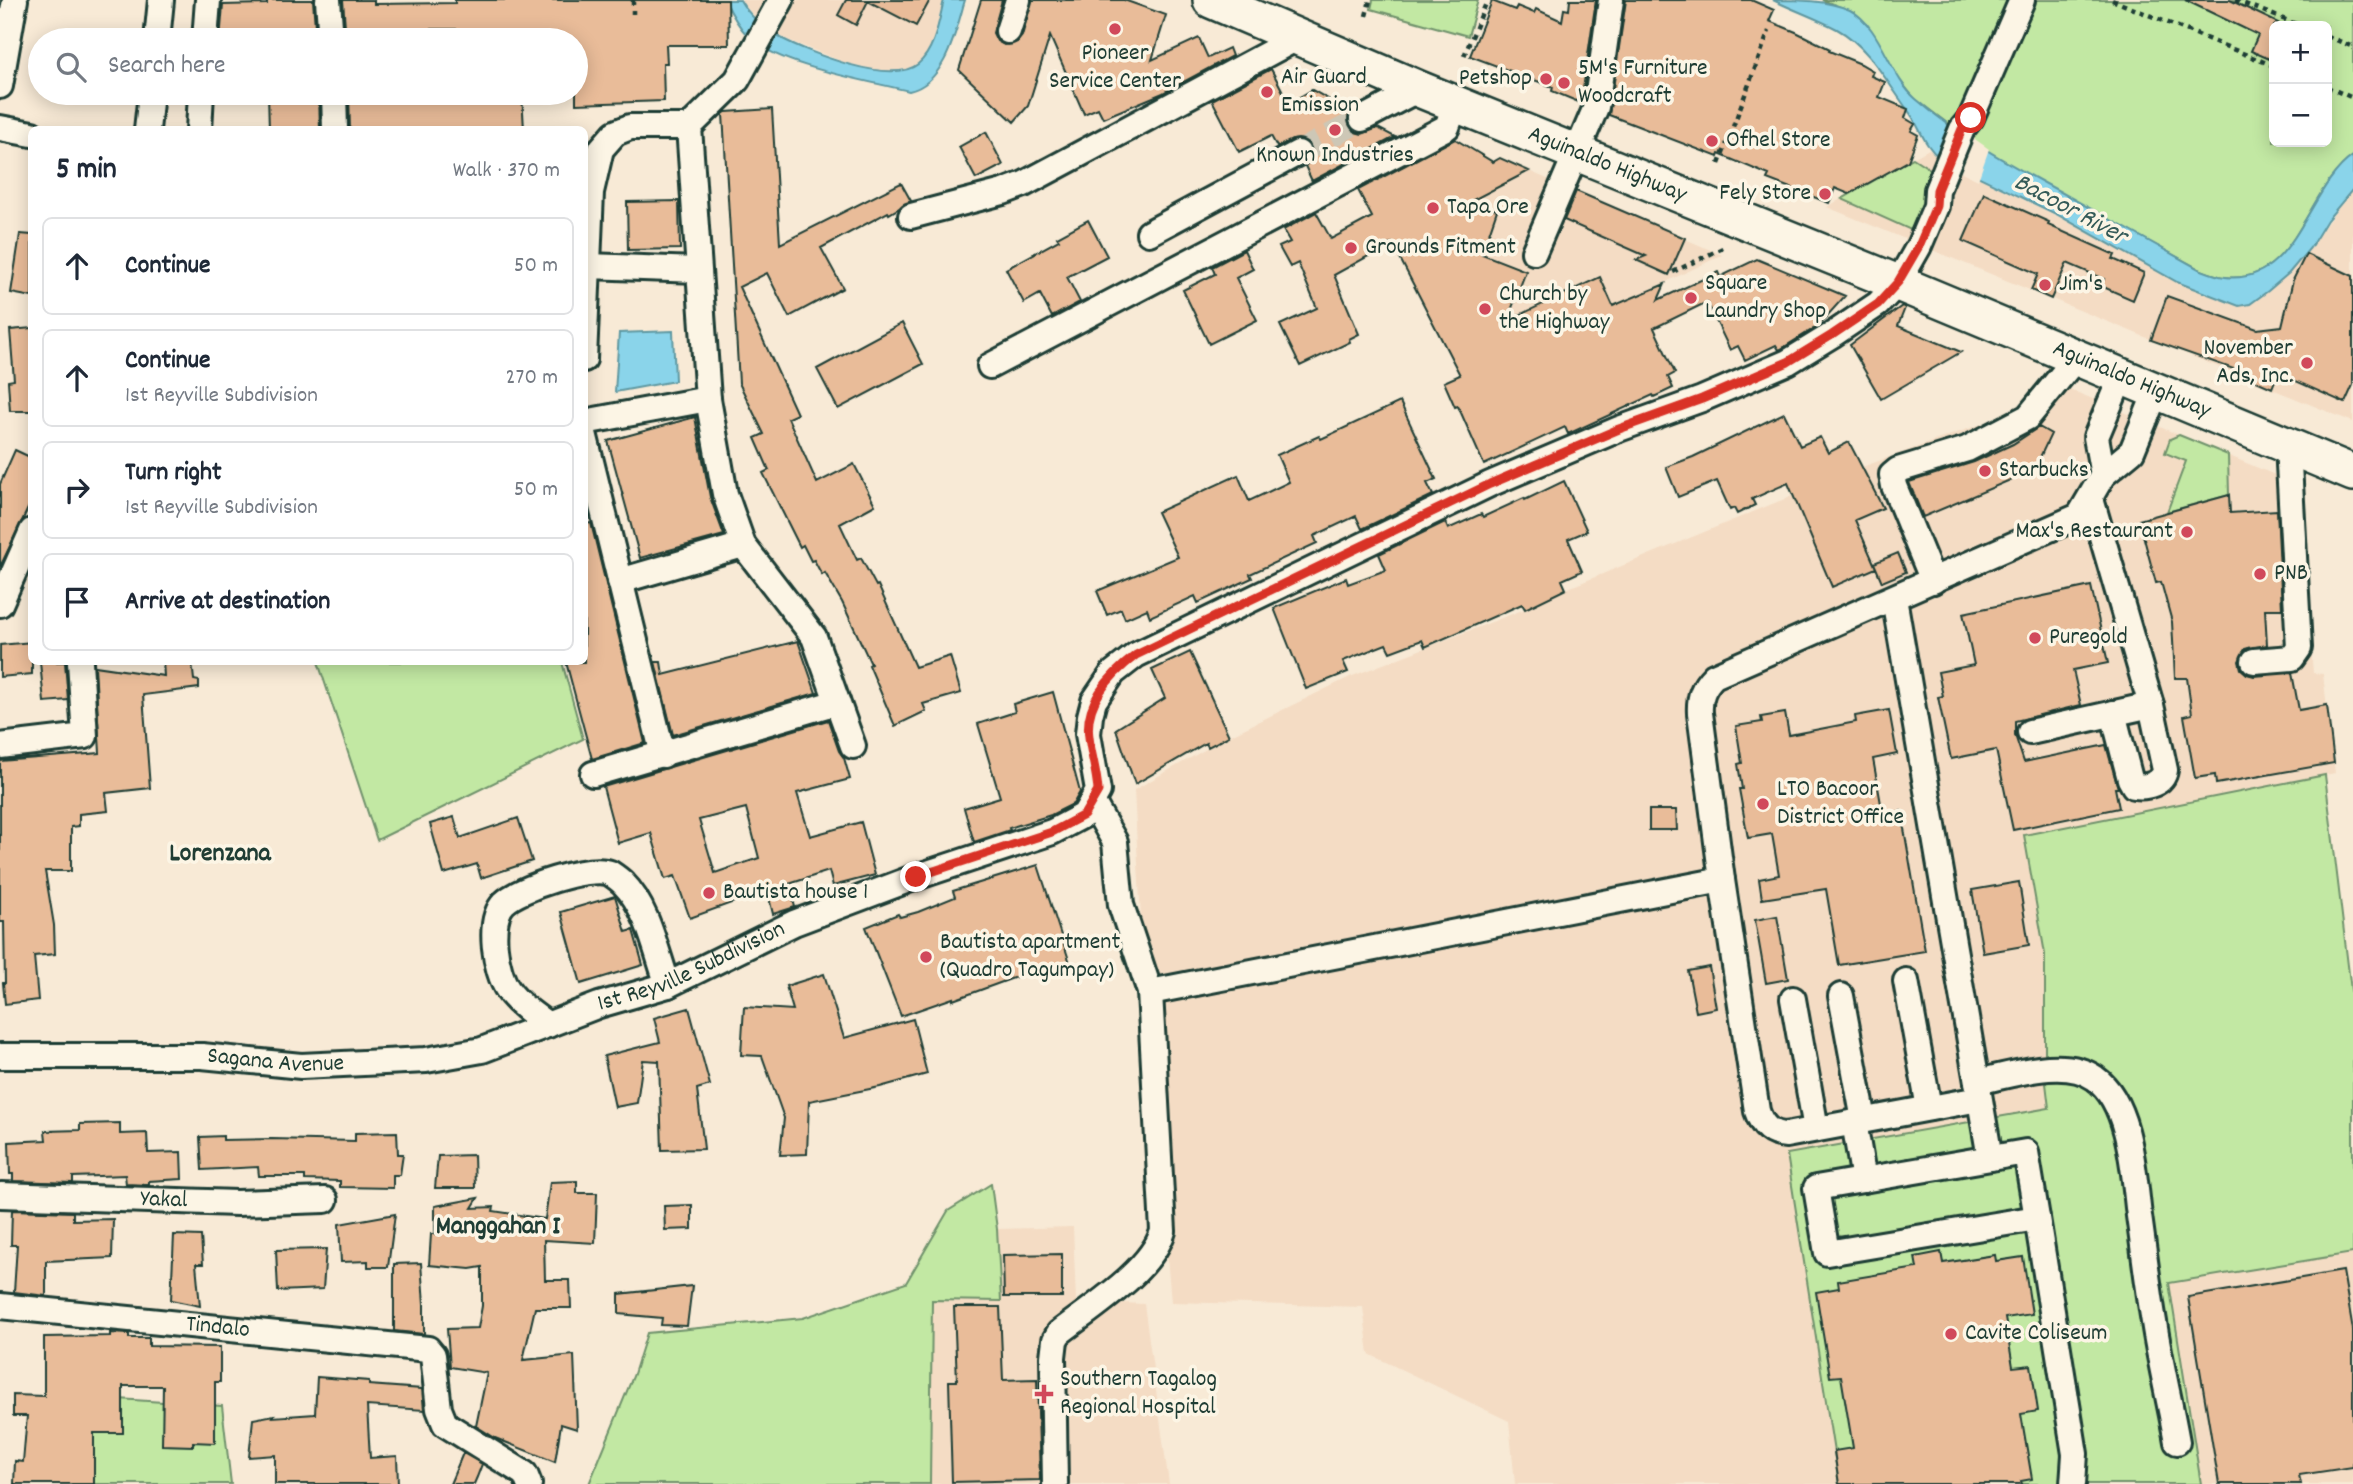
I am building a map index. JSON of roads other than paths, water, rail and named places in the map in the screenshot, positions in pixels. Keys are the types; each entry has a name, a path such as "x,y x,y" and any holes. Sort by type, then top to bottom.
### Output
{"highway":[{"name":"Aguinaldo Highway","path":"1211,0 1419,89 1898,282 2353,473"}],"street":[{"path":"0,86 15,0"},
{"path":"158,28 161,0"},
{"path":"206,28 208,0"},
{"path":"328,0 330,28"},
{"path":"1008,31 1018,0"},
{"path":"1534,252 1596,107 1611,0"},
{"path":"1055,1484 1055,1340 1059,1333 1147,1261 1163,1231 1150,992 1121,905 1115,842 1093,803 1098,791 1088,734 1094,701 1113,673 1136,655 1490,484 1788,362 1878,304 1898,282 1919,246 1936,206 1937,190 1952,173 2022,0"},
{"path":"698,270 588,266 591,192 601,149 615,133 631,127 689,127 737,80 776,9"},
{"path":"911,216 1024,184 1299,37"},
{"path":"1362,119 1419,89"},
{"path":"990,366 1447,127 1456,103"},
{"path":"147,126 149,105"},
{"path":"199,126 200,105"},
{"path":"334,105 335,126"},
{"path":"689,127 708,398 725,494 743,545 814,637 853,746"},
{"path":"0,128 28,133"},
{"path":"1149,233 1298,153"},
{"path":"1933,581 1894,486 1892,475 1898,470 1968,449 2028,417 2076,358"},
{"path":"2104,475 2096,437 2121,377"},
{"path":"2156,392 2133,451 2104,475 2079,516 1714,676 1706,683 1699,702 1722,880 1759,1118 1767,1129 1780,1135 1929,1108 2056,1066 2077,1069 2095,1077 2107,1089 2119,1109 2132,1155 2154,1322 2177,1442"},
{"path":"588,421 708,398"},
{"path":"2254,661 2292,658 2299,648 2288,446"},
{"path":"588,449 663,755"},
{"path":"2091,499 2151,705 2165,770 2159,782 2134,786 2113,713"},
{"path":"0,604 28,540"},
{"path":"620,581 743,545"},
{"path":"1894,598 1990,1158"},
{"path":"0,746 85,736 80,665"},
{"path":"593,774 837,702"},
{"path":"2030,732 2151,705"},
{"name":"1st Reyville Subdivision","path":"548,1025 600,1004 668,985 794,923 916,877 1052,832 1084,815 1093,803"},
{"path":"548,1025 523,1006 507,988 494,948 495,921 502,904 523,889 588,872 609,873 623,883 642,909 668,985"},
{"path":"1150,992 1722,880"},
{"path":"1906,981 1929,1108"},
{"path":"1841,996 1859,1121 1864,1180"},
{"path":"1793,999 1816,1129"},
{"name":"Sagana Avenue","path":"0,1056 202,1056 301,1066 426,1060 481,1050 548,1025"},
{"path":"2037,1218 1827,1253 1816,1188 2026,1152 2037,1218 2075,1454 2073,1484"},
{"name":"Yakal","path":"0,1196 237,1203 325,1200"},
{"name":"Tindalo","path":"0,1306 428,1349 433,1355 439,1409 446,1424 525,1474 528,1484"}],"water":[{"path":"725,0 740,0 762,25 792,43 828,58 889,71 905,70 918,64 929,51 944,0 965,0 948,54 941,67 922,86 909,91 824,71 779,56 761,47 748,36"},
{"name":"Bacoor River","path":"1773,0 1822,2 1850,10 1870,28 1907,89 1950,126 2022,171 2212,274 2225,277 2249,276 2268,266 2298,232 2337,171 2353,156 2353,189 2289,273 2250,304 2239,306 2177,282 2056,214 1940,158 1934,153 1884,76 1858,45 1837,29"},
{"path":"673,331 675,381 615,392 619,333"}],"tunnel":[{"path":"1298,153 1362,119"}],"place":[{"name":"Pioneer Service Center","path":"1115,29"},
{"name":"Petshop","path":"1546,79"},
{"name":"5M's Furniture Woodcraft","path":"1564,83"},
{"name":"Air Guard Emission","path":"1267,92"},
{"name":"Known Industries","path":"1335,130"},
{"name":"Ofhel Store","path":"1712,141"},
{"name":"Fely Store","path":"1825,194"},
{"name":"Tapa Ore","path":"1433,208"},
{"name":"Grounds Fitment","path":"1351,248"},
{"name":"Jim's","path":"2045,285"},
{"name":"Square Laundry Shop","path":"1691,298"},
{"name":"Church by the Highway","path":"1485,309"},
{"name":"November Ads, Inc.","path":"2307,363"},
{"name":"Starbucks","path":"1985,471"},
{"name":"Max's Restaurant","path":"2187,532"},
{"name":"PNB","path":"2260,574"},
{"name":"Puregold","path":"2035,638"},
{"name":"LTO Bacoor District Office","path":"1763,804"},
{"name":"Bautista house 1","path":"709,893"},
{"name":"Bautista apartment (Quadro Tagumpay)","path":"926,957"},
{"name":"Cavite Coliseum","path":"1951,1334"},
{"name":"Southern Tagalog Regional Hospital","path":"1044,1394"}],"district":[{"name":"Lorenzana","path":"220,854"},
{"name":"Manggahan I","path":"498,1227"}]}
